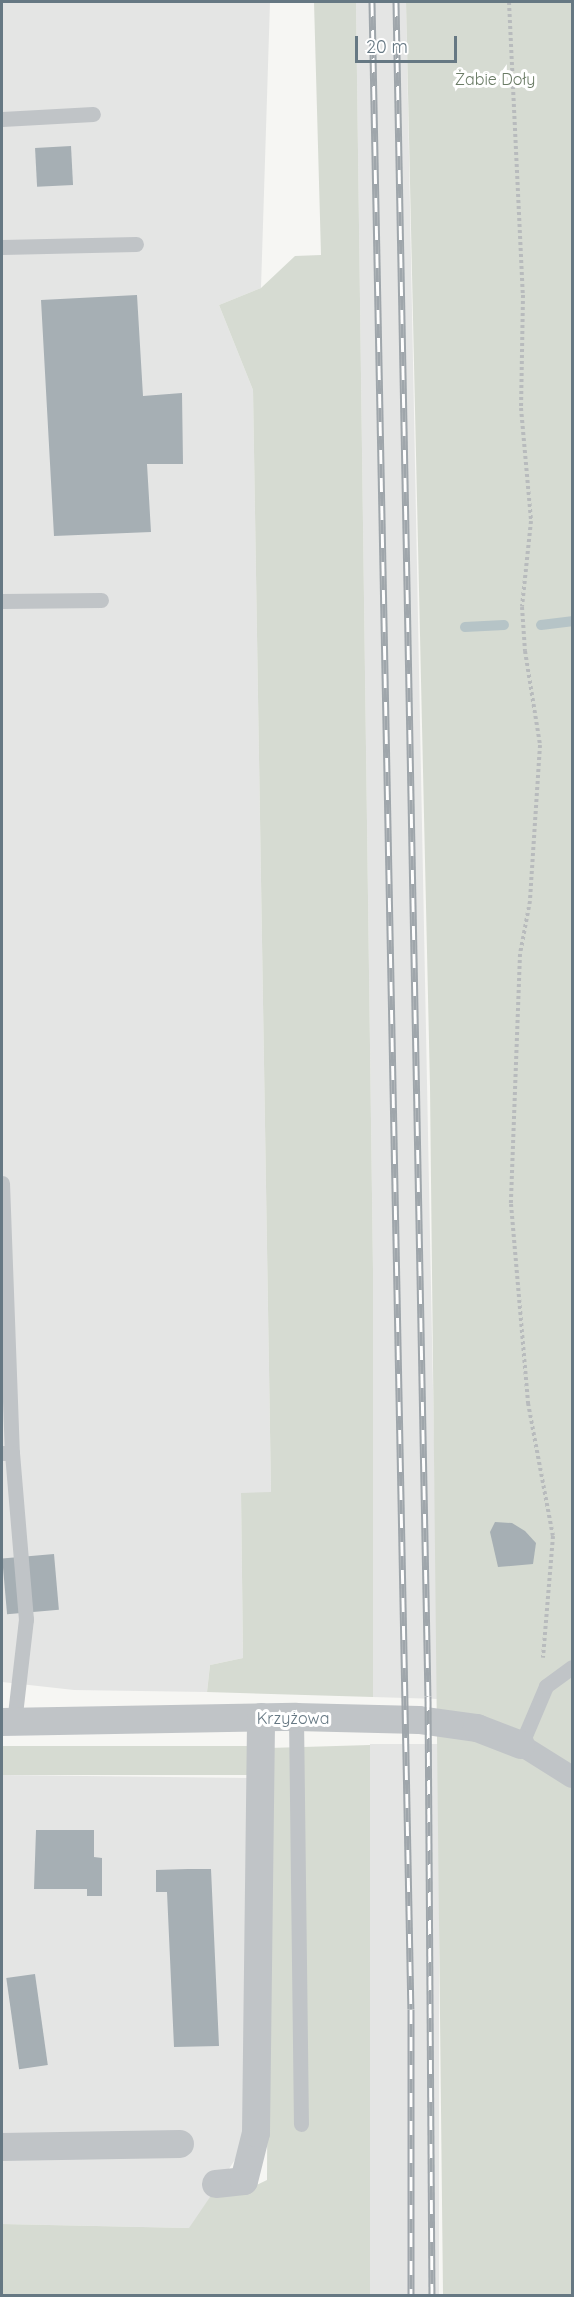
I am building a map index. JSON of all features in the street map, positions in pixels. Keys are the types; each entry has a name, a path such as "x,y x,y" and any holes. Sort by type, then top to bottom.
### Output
{"street":[{"name":"Krzyżowa","path":"8,1722 296,1717 452,1723 495,1733 521,1745 573,1777"},
{"path":"216,2184 244,2181 256,2133 261,1718"},
{"path":"2,2147 180,2145"}],"lane":[{"path":"2,119 93,114"},
{"path":"2,246 136,244"},
{"path":"2,601 101,600"},
{"path":"2,1183 7,1453 26,1619 8,1722"},
{"path":"521,1745 532,1712 546,1686 573,1667"},
{"path":"296,1717 301,2124"}],"path":[{"path":"509,2 524,314 521,408 531,521 522,607 525,651 540,745 530,901 520,954 511,1203 528,1403 554,1536 543,1655 532,1712"}],"shaded area":[{"path":"2,2 270,2 261,288 219,305 253,390 271,1493 241,1493 243,1658 210,1665 207,1692 74,1690 2,1682"},
{"path":"356,2 406,2 439,1699 373,1697 373,1269"},
{"path":"370,1744 439,1744 439,2295 370,2295"},
{"path":"2,1775 250,1778 248,2140 190,2228 2,2224"}],"green space":[{"path":"314,2 356,2 373,1269 373,1697 207,1692 210,1665 243,1658 241,1493 271,1492 253,390 219,305 261,288 295,256 321,255"},
{"name":"Żabie Doły","path":"406,2 572,2 572,2295 443,2295 430,1087"},
{"path":"370,1745 370,2295 2,2296 2,2224 189,2228 210,2197 238,2194 267,2180 269,1748"},
{"path":"2,1746 250,1746 250,1775 2,1775"}],"building":[{"path":"71,146 73,185 37,187 35,148"},
{"path":"137,295 143,396 182,393 183,464 147,464 151,532 54,536 41,300"},
{"path":"495,1522 512,1523 525,1531 536,1543 533,1564 498,1567 490,1532"},
{"path":"54,1554 59,1610 7,1614 2,1559"},
{"path":"36,1830 94,1830 94,1857 102,1858 102,1896 87,1896 87,1889 34,1889"},
{"path":"211,1869 219,2046 174,2047 167,1892 156,1892 156,1870"},
{"path":"35,1974 48,2065 19,2069 6,1978"}],"waterway":[{"path":"541,625 572,621"},
{"path":"465,627 504,625"}],"railway":[{"path":"372,2 411,2009 411,2296"},
{"path":"396,2 428,1696 432,2296"}]}
